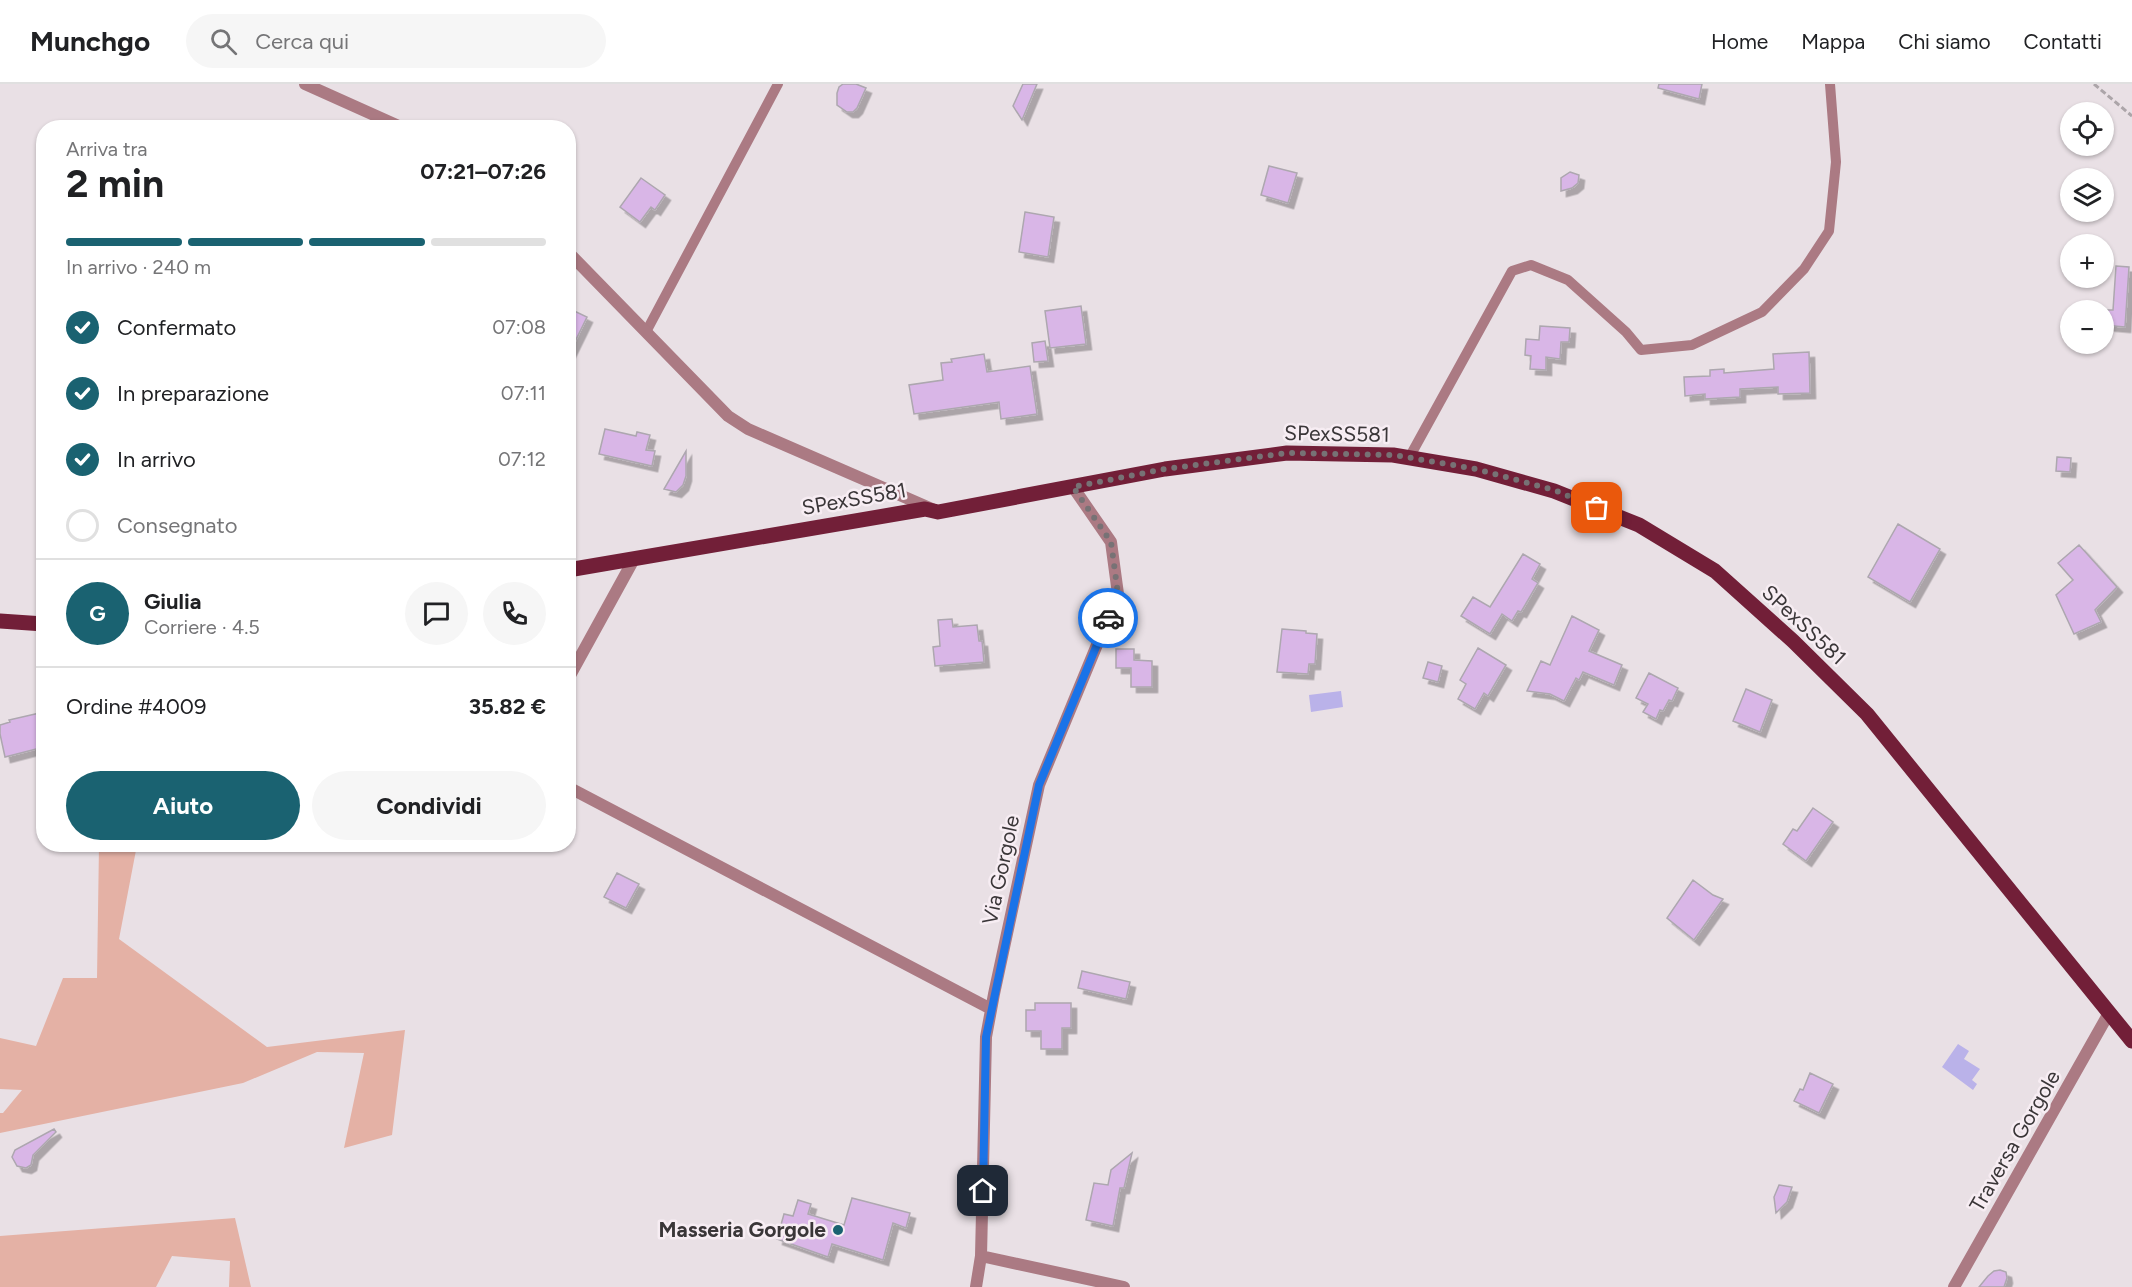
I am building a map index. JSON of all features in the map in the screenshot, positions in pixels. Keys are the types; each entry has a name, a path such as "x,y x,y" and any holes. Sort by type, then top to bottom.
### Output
{"main road":[{"name":"SPexSS581","path":"576,569 925,509 938,512 1165,469 1287,453 1394,455 1476,469 1554,490 1639,525 1715,571 1792,641 1867,714 2132,1041"},
{"path":"0,621 36,623"}],"street":[{"path":"306,84 385,120"},
{"path":"576,260 728,416 748,429 938,512"},
{"name":"Via Gorgole","path":"976,1287 981,1256 986,1037 1039,785 1118,594 1111,542 1073,487"},
{"path":"576,664 634,558"},
{"path":"576,791 992,1009"},
{"name":"Traversa Gorgole","path":"1954,1287 2109,1013"},
{"path":"981,1256 1124,1287"}],"lane":[{"path":"646,332 778,84"},
{"path":"1409,458 1512,271 1531,265 1568,280 1626,332 1641,350 1692,345 1762,312 1804,269 1829,231 1836,162 1830,84"}],"path":[{"path":"2094,84 2132,116"}],"shaded area":[{"path":"1341,691 1343,707 1311,712 1309,695"},
{"path":"99,852 136,852 119,939 267,1047 405,1030 392,1135 344,1148 364,1053 317,1052 243,1083 0,1133 0,1113 3,1113 22,1090 0,1089 0,1038 36,1046 63,978 97,978"},
{"path":"1958,1044 1969,1051 1964,1059 1980,1069 1972,1080 1977,1084 1973,1090 1942,1067"},
{"path":"235,1218 251,1287 229,1287 230,1261 172,1256 156,1287 0,1287 0,1236"}],"building":[{"path":"843,84 856,84 866,88 853,112 847,112 837,105 837,93"},
{"path":"1023,84 1037,84 1022,120 1013,106"},
{"path":"1659,84 1702,84 1699,99 1658,88"},
{"path":"1269,166 1297,173 1288,203 1261,195"},
{"path":"1570,172 1579,175 1578,183 1572,188 1561,191 1561,178"},
{"path":"641,178 665,195 655,210 651,207 640,222 620,207"},
{"path":"1025,212 1054,217 1048,257 1019,252"},
{"path":"2116,266 2129,267 2125,327 2114,326"},
{"path":"1081,306 1086,344 1050,348 1045,311"},
{"path":"576,312 587,317 576,340"},
{"path":"1540,326 1570,328 1569,342 1561,342 1560,359 1546,357 1546,370 1530,369 1531,356 1525,355 1526,339 1539,340"},
{"path":"1045,341 1048,361 1034,362 1032,343"},
{"path":"1809,352 1810,393 1778,394 1778,387 1740,389 1740,397 1705,399 1705,394 1685,396 1684,377 1710,376 1710,370 1724,369 1724,373 1774,369 1773,354"},
{"path":"984,354 987,372 1030,366 1037,414 1001,419 999,402 914,414 909,385 943,380 941,363 952,362 951,359"},
{"path":"605,429 636,436 637,432 650,435 646,450 655,451 652,466 599,454"},
{"path":"686,451 686,476 683,485 676,492 664,489"},
{"path":"2057,457 2071,458 2070,472 2056,471"},
{"path":"1898,524 1940,549 1910,602 1868,577"},
{"path":"2079,545 2117,587 2095,610 2101,622 2074,634 2056,595 2073,580 2058,563"},
{"path":"1523,554 1540,564 1532,579 1538,583 1521,612 1518,611 1512,621 1502,614 1490,634 1461,616 1473,597 1490,607"},
{"path":"1572,616 1599,630 1589,651 1622,665 1614,685 1583,672 1579,680 1576,678 1564,701 1550,694 1527,691 1541,661 1550,665"},
{"path":"952,619 953,627 977,625 979,641 982,641 984,662 935,666 933,647 940,646 938,620"},
{"path":"1282,629 1317,634 1315,664 1309,664 1308,674 1277,672"},
{"path":"1478,648 1506,665 1488,696 1484,693 1475,709 1458,699 1466,684 1460,680"},
{"path":"1116,649 1134,649 1134,660 1152,661 1152,687 1131,687 1131,668 1116,668"},
{"path":"1428,662 1442,666 1438,682 1423,678"},
{"path":"1649,673 1678,688 1672,701 1669,700 1663,711 1660,710 1656,719 1643,712 1648,704 1636,698"},
{"path":"1746,689 1772,700 1760,732 1733,721"},
{"path":"36,714 36,749 5,757 0,725 10,722 9,720"},
{"path":"1813,808 1833,822 1806,861 1783,844 1793,829 1797,831"},
{"path":"617,873 639,884 626,908 604,897"},
{"path":"1693,880 1713,895 1723,899 1694,940 1667,918"},
{"path":"1082,971 1130,982 1126,999 1078,988"},
{"path":"1035,1003 1071,1003 1071,1028 1062,1028 1062,1049 1041,1049 1041,1031 1026,1031 1026,1010 1035,1010"},
{"path":"1810,1073 1833,1084 1819,1113 1794,1101 1800,1089 1803,1090"},
{"path":"54,1129 56,1132 33,1155 31,1165 26,1168 17,1166 12,1157 15,1150"},
{"path":"1132,1153 1124,1188 1120,1188 1113,1226 1086,1220 1094,1183 1108,1185 1111,1170"},
{"path":"1779,1185 1792,1187 1787,1202 1776,1213 1774,1197"},
{"name":"Masseria Gorgole","path":"852,1198 910,1213 906,1228 893,1223 883,1260 832,1244 828,1257 777,1239 784,1214 793,1216 798,1200 811,1204 808,1214 844,1225"},
{"path":"1994,1271 2006,1272 2004,1287 1979,1287"}],"way so far":[{"path":"1108,618 1118,594 1111,542 1073,487 1165,469 1287,453 1394,455 1476,469 1554,490 1597,508"}],"place":[{"name":"Masseria Gorgole","path":"838,1230"}],"route":[{"path":"983,1191 986,1037 1039,785 1108,618"}]}
